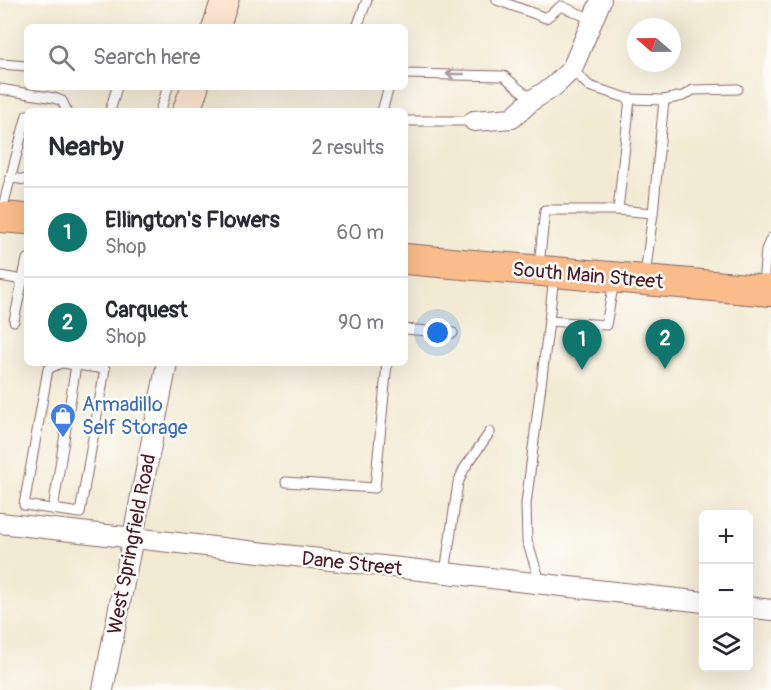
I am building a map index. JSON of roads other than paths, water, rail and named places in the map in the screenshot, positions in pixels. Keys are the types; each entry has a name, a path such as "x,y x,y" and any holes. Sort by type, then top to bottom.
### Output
{"main road":[{"path":"0,216 24,219"},
{"name":"South Main Street","path":"408,259 766,291"}],"street":[{"path":"217,24 225,0"},
{"path":"474,121 512,118 532,100 553,87 572,69 601,0"},
{"path":"187,108 194,90"},
{"name":"West Springfield Road","path":"102,690 166,366"},
{"name":"Dane Street","path":"0,523 699,601"},
{"path":"753,608 771,610"}],"lane":[{"path":"358,24 367,0"},
{"path":"497,0 546,18 560,3 594,20"},
{"path":"0,64 24,66"},
{"path":"572,69 589,86 630,99 664,99 683,96 693,90 738,89"},
{"path":"408,74 504,76 532,100"},
{"path":"0,89 54,98 62,101 66,108"},
{"path":"111,108 116,90"},
{"path":"161,108 167,90"},
{"path":"383,108 388,90"},
{"path":"29,108 32,96"},
{"path":"618,210 630,99"},
{"path":"645,280 664,99"},
{"path":"408,121 474,121"},
{"path":"0,216 24,127"},
{"path":"10,178 24,180"},
{"path":"541,584 527,541 526,504 549,321 545,210 618,210 652,213"},
{"path":"766,291 766,250 771,238"},
{"path":"14,321 24,275"},
{"path":"0,276 23,280"},
{"path":"549,321 606,325 615,278"},
{"path":"408,328 453,333"},
{"path":"55,366 48,369 24,505 80,513 105,369 83,366"},
{"path":"53,509 76,366"},
{"path":"286,482 375,488 387,366"},
{"path":"445,573 458,483 464,469 490,432"}],"place":[{"name":"Carquest","path":"665,369"},
{"name":"Ellington's Flowers","path":"582,370"},
{"name":"Armadillo Self Storage","path":"63,439"}]}
